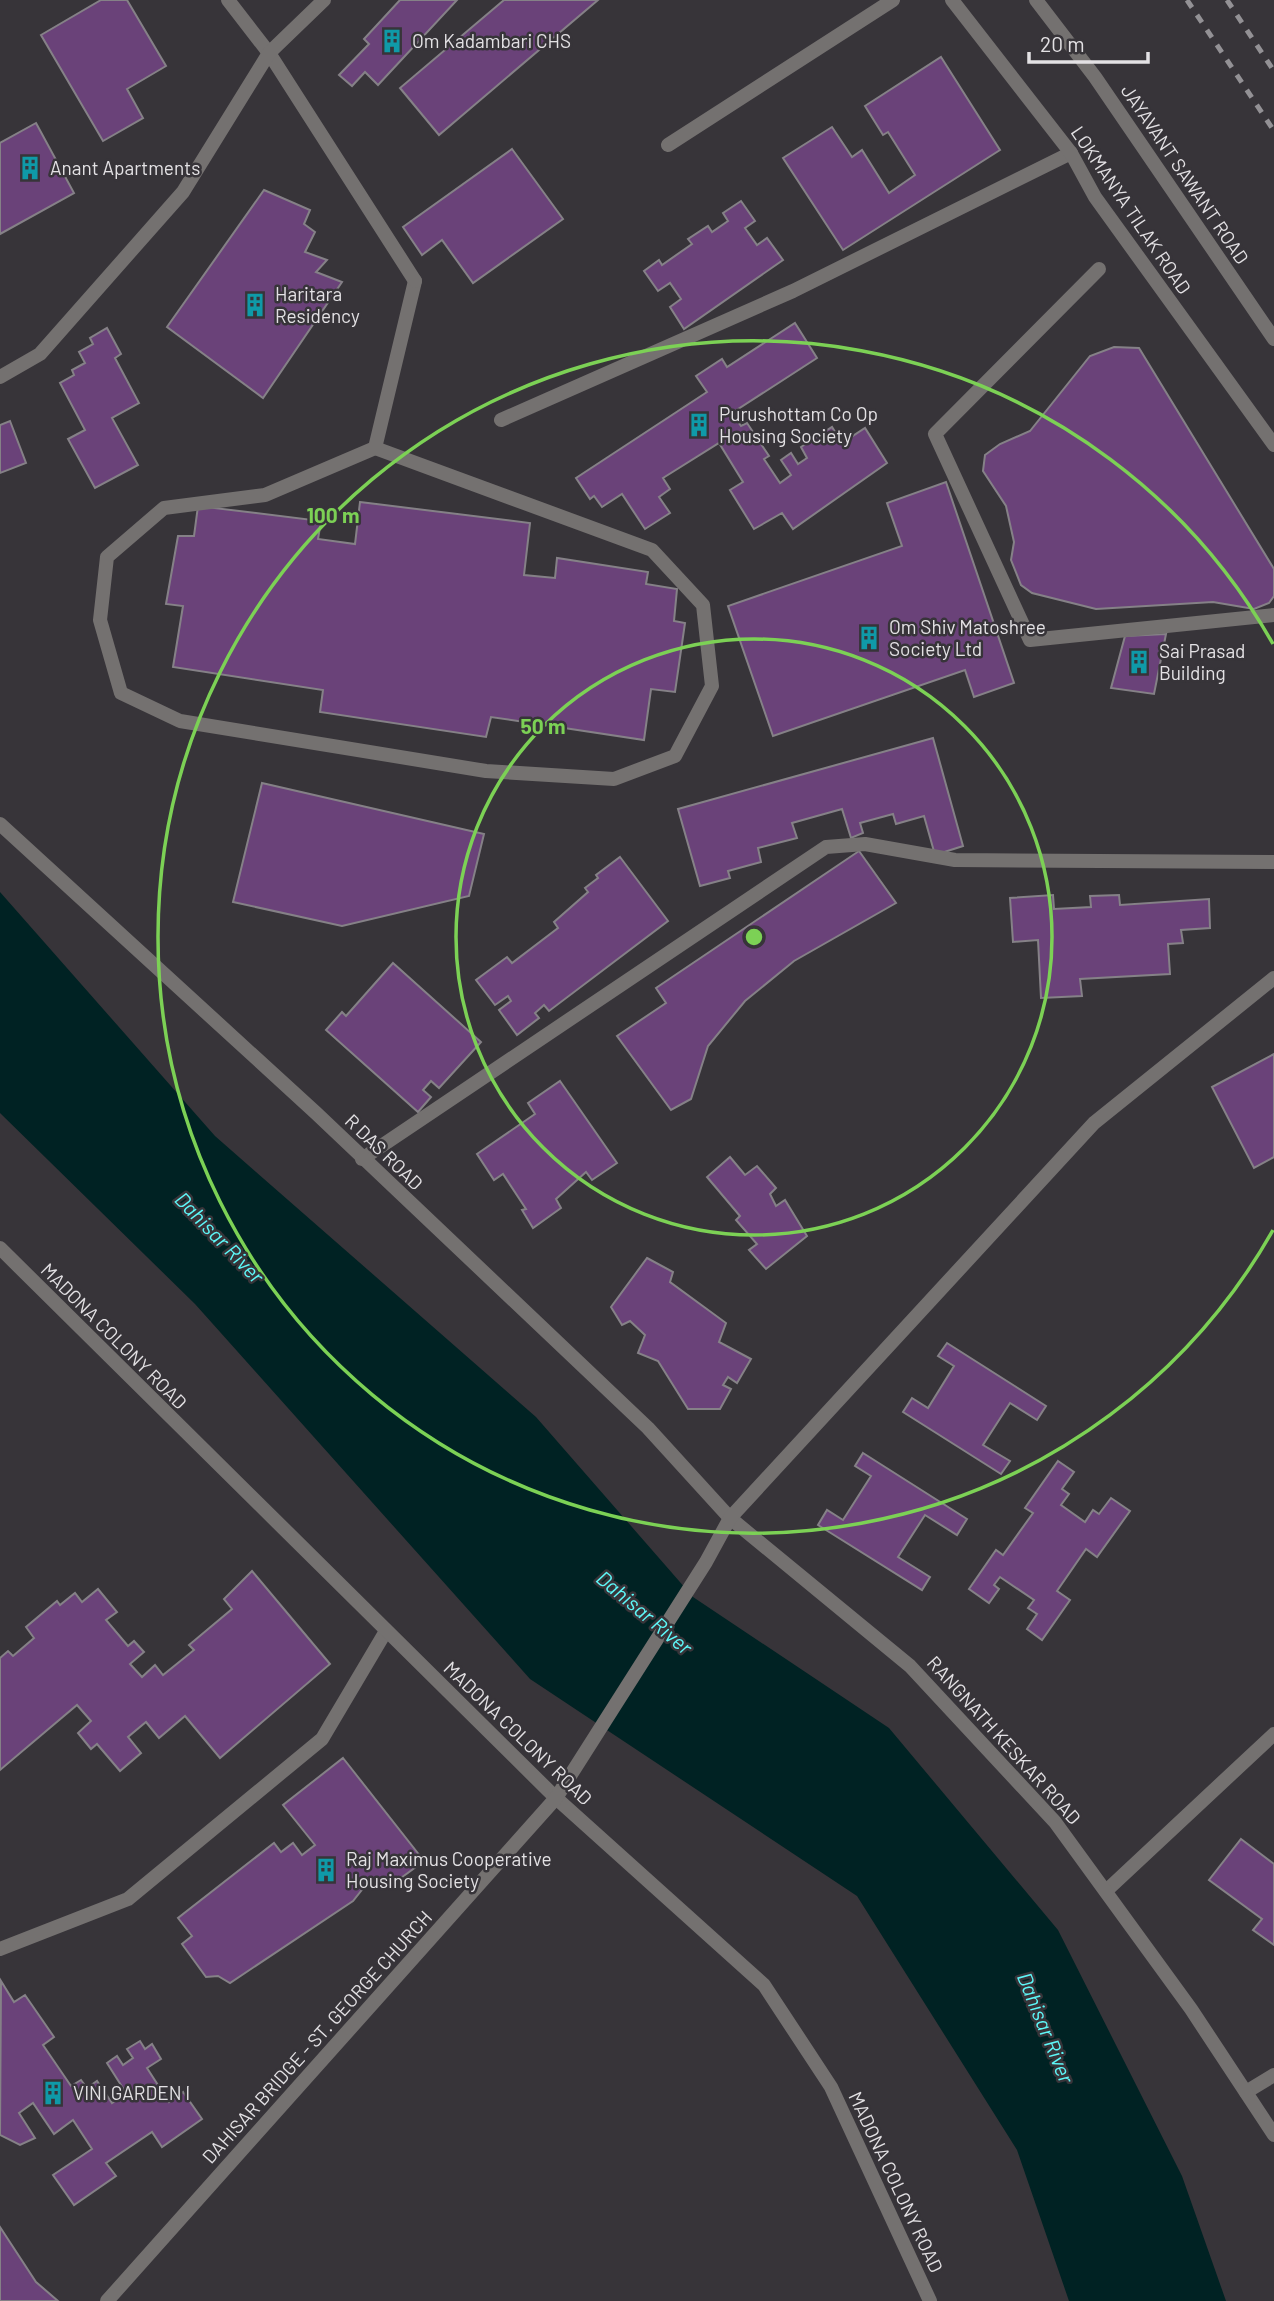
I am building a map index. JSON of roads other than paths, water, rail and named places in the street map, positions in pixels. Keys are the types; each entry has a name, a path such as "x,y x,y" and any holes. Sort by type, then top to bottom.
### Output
{"street":[{"path":"228,0 269,53 415,281 375,448"},
{"path":"0,377 40,354 184,192 269,53 324,0"},
{"path":"668,145 893,0"},
{"name":"LOKMANYA TILAK ROAD","path":"952,0 1071,153 1095,197 1274,445"},
{"name":"JAYAVANT SAWANT ROAD","path":"1036,0 1095,77 1274,339"},
{"path":"501,420 793,291 1071,153"},
{"path":"1099,269 935,435 1030,639 1274,615"},
{"path":"375,448 652,550 703,605 712,686 675,756 614,779 486,771 180,721 121,693 100,620 107,557 164,508 265,495 375,448"},
{"name":"R DAS ROAD","path":"0,824 648,1428 730,1518"},
{"path":"362,1159 826,847 865,844 956,860 1274,862"},
{"name":"DAHISAR BRIDGE - ST. GEORGE CHURCH","path":"107,2301 556,1798 706,1562 730,1518 1094,1123 1274,978"},
{"name":"MADONA COLONY ROAD","path":"0,1248 556,1798 764,1985 831,2087 930,2301"},
{"name":"RANGNATH KESKAR ROAD","path":"730,1518 910,1665 1055,1822 1106,1891 1274,2135"},
{"path":"0,1950 128,1899 301,1757 322,1739 386,1631"},
{"path":"1106,1891 1274,1734"},
{"path":"1246,2092 1274,2076"}],"water":[{"name":"Dahisar River","path":"0,892 215,1136 536,1417 693,1597 889,1728 1058,1930 1182,2176 1226,2301 1069,2301 1017,2150 857,1896 530,1679 195,1304 0,1113"}],"railway":[{"path":"1187,0 1274,131"},
{"path":"1227,0 1274,71"}],"place":[{"name":"Om Kadambari CHS","path":"392,41"},
{"name":"Anant Apartments","path":"30,168"},
{"name":"Haritara Residency","path":"255,305"},
{"name":"Purushottam Co Op Housing Society","path":"699,425"},
{"name":"Om Shiv Matoshree Society Ltd","path":"869,638"},
{"name":"Sai Prasad Building","path":"1139,662"},
{"name":"Raj Maximus Cooperative Housing Society","path":"326,1870"},
{"name":"VINI GARDEN I","path":"53,2093"}]}
